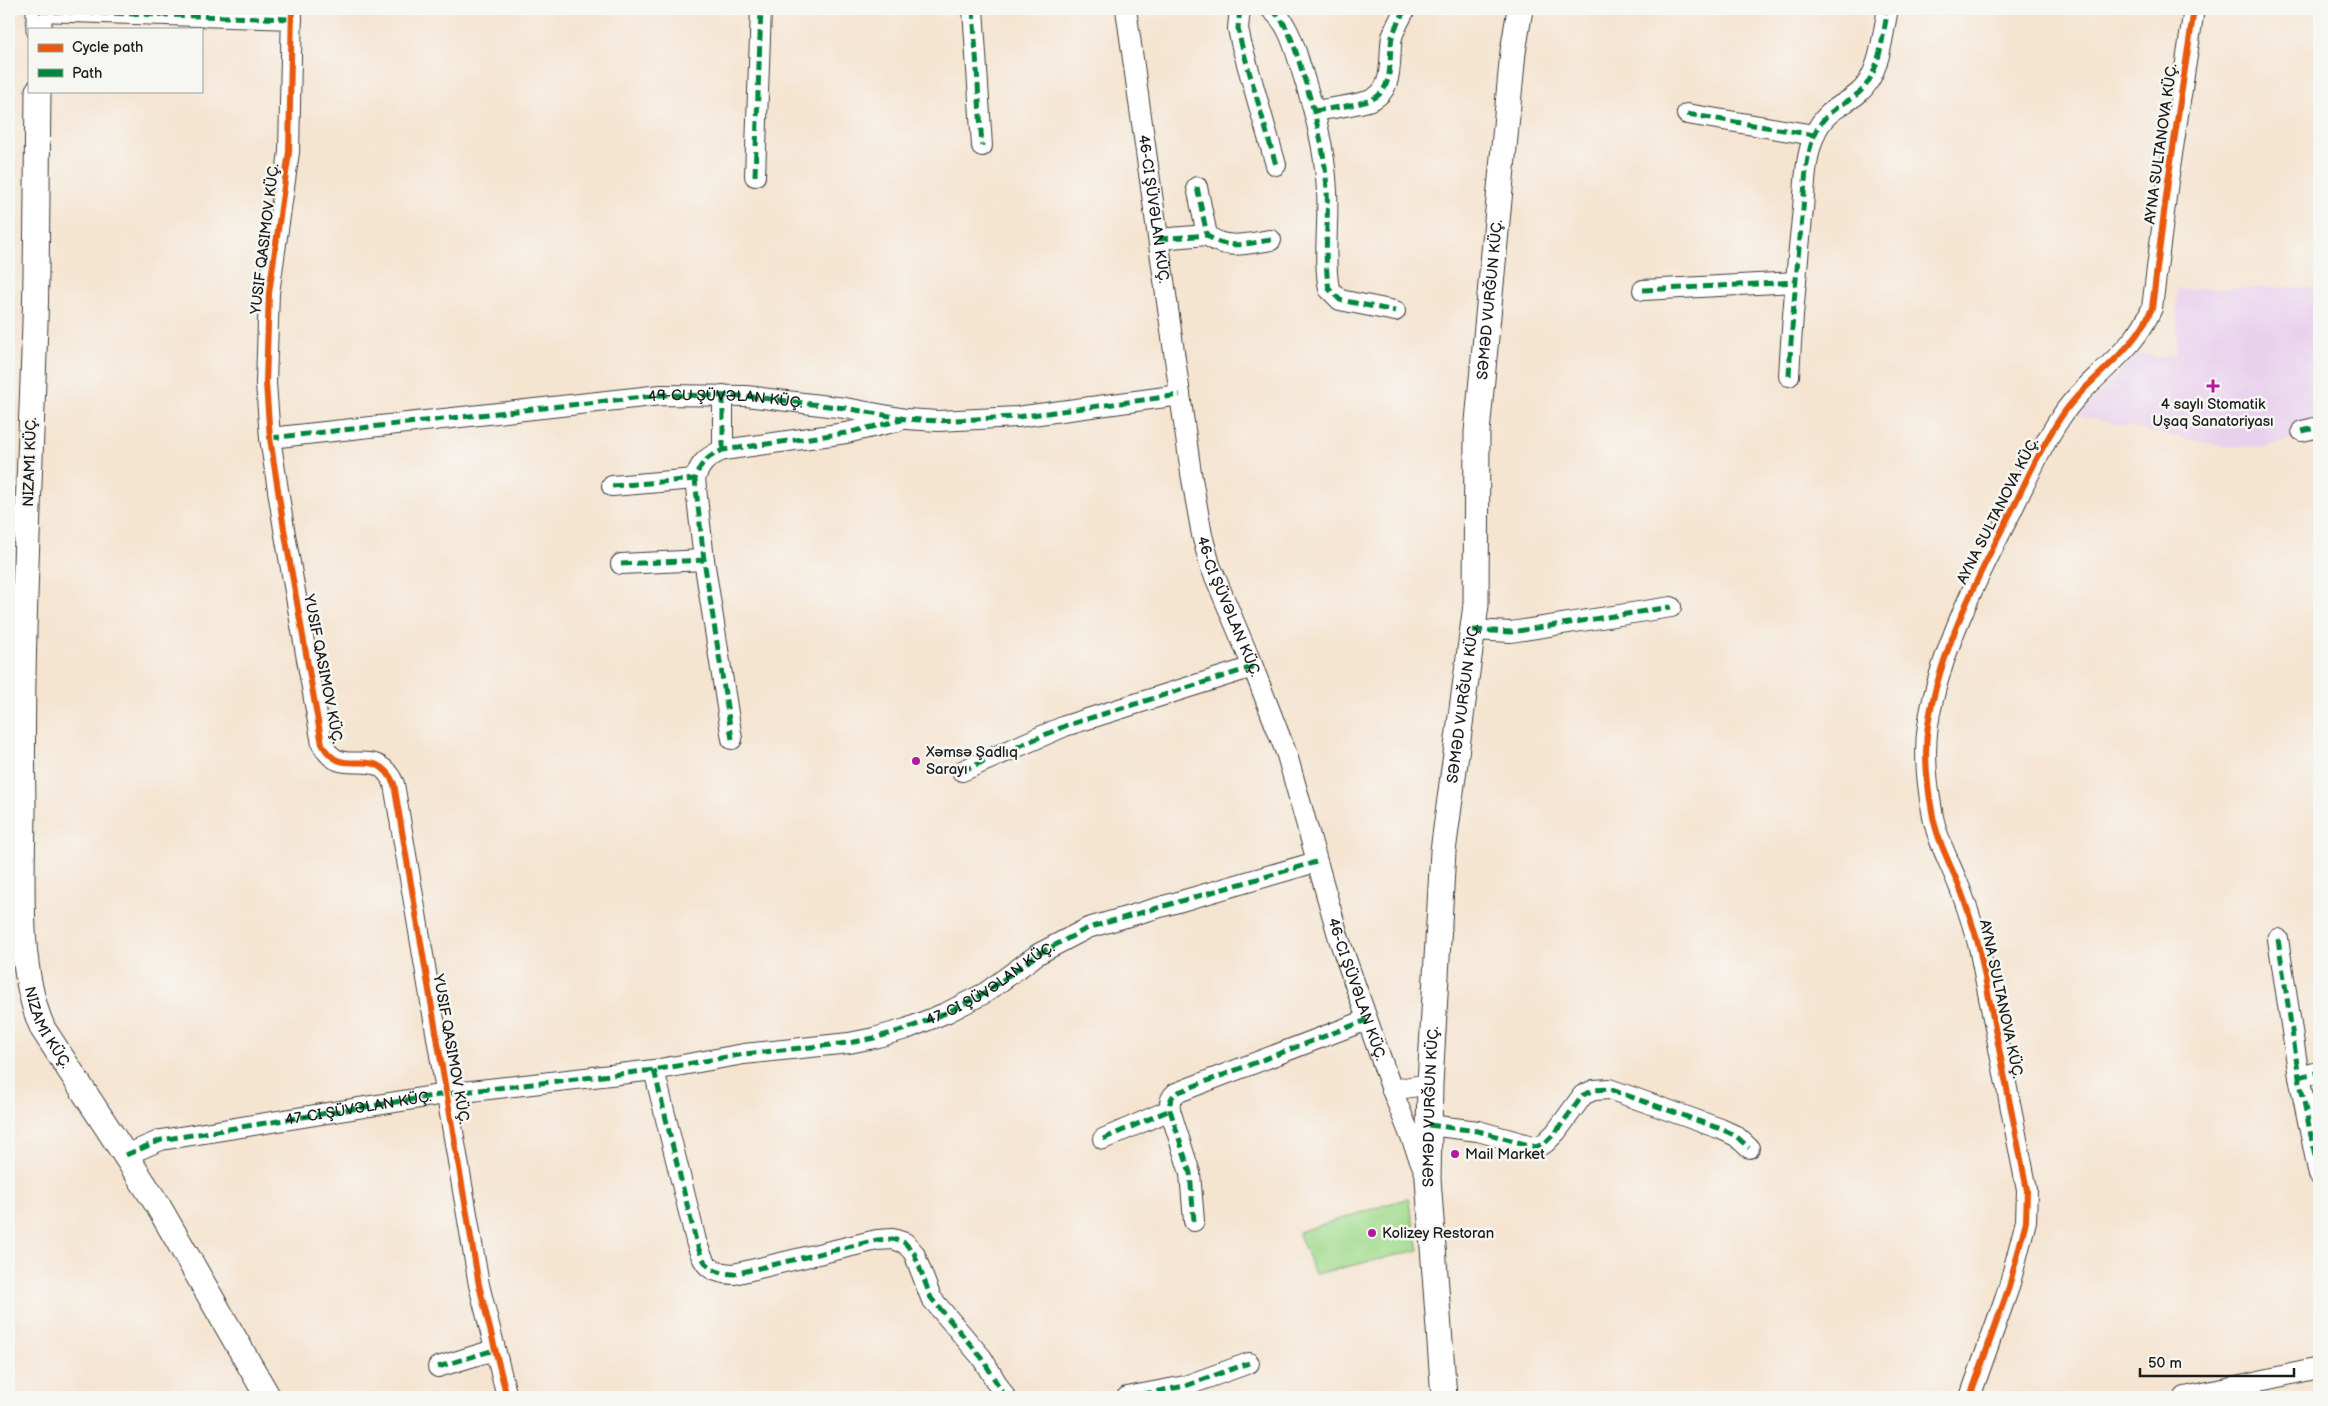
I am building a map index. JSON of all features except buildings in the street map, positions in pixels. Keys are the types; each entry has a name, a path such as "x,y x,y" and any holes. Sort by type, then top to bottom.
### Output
{"street":[{"path":"755,176 761,9"},
{"path":"973,9 982,146"},
{"path":"1126,9 1180,395 1205,549 1253,667 1295,779 1338,939 1392,1090 1428,1179"},
{"path":"1240,9 1238,28 1240,43 1276,165"},
{"path":"1271,9 1280,16 1288,31 1314,111 1325,166 1329,289 1340,300 1396,310"},
{"path":"1314,111 1369,101 1379,95 1389,77 1395,28 1405,9"},
{"name":"SƏMƏD VURĞUN KÜÇ.","path":"1444,1397 1428,1179 1430,1084 1442,851 1473,630 1477,587 1477,432 1512,62 1520,9"},
{"path":"1789,376 1808,159 1814,134 1824,117 1860,92 1868,82 1875,66 1888,9"},
{"name":"AYNA SULTANOVA KÜÇ.","path":"1970,1397 2009,1287 2026,1221 2027,1190 1979,947 1969,912 1943,850 1932,812 1926,746 1928,724 1947,656 1983,563 2051,432 2072,402 2135,339 2145,326 2152,308 2168,182 2194,9"},
{"path":"39,16 292,14 289,152 267,323 266,383 270,438 322,744 327,754 336,760 378,764 388,771 394,784 479,1285 507,1397"},
{"name":"NIZAMI KÜÇ.","path":"38,92 35,321 22,756 24,934 19,989 35,1010 43,1029 126,1155 184,1249 268,1397"},
{"path":"1687,114 1814,134"},
{"path":"1197,187 1208,235 1216,242 1225,245 1271,240"},
{"path":"1159,239 1208,235"},
{"path":"1643,290 1796,282"},
{"name":"49-CU ŞÜVƏLAN KÜÇ.","path":"270,438 661,395 723,395 845,408 906,419 947,421 1017,418 1180,395"},
{"path":"723,395 723,450"},
{"path":"732,738 704,560 694,479 698,468 706,458 723,450 846,434 906,419"},
{"path":"612,486 694,479"},
{"path":"621,564 704,560"},
{"path":"1473,630 1511,632 1670,607"},
{"path":"962,771 1065,726 1253,667"},
{"name":"47-CI ŞÜVƏLAN KÜÇ.","path":"126,1155 160,1140 446,1094 654,1070 785,1048 850,1043 906,1029 948,1012 985,992 1038,954 1088,928 1316,862"},
{"path":"2278,939 2299,1077 2319,1175"},
{"path":"1194,1221 1190,1173 1169,1104 1176,1093 1367,1020"},
{"path":"654,1070 696,1242 702,1259 711,1270 722,1274 734,1274 877,1240 893,1239 905,1243 914,1253 931,1298 982,1358 1006,1397"},
{"path":"2299,1077 2319,1072"},
{"path":"1392,1090 1430,1084"},
{"path":"1429,1125 1478,1131 1536,1147 1546,1143 1556,1132 1583,1095 1594,1090 1609,1089 1721,1129 1736,1136 1748,1148"},
{"path":"1104,1139 1170,1110"},
{"path":"438,1367 494,1350"},
{"path":"1127,1397 1185,1386 1249,1363"},
{"path":"2185,1397 2319,1368"},
{"path":"1436,1397 1444,1397"}],"shaded area":[{"name":"4 saylı Stomatik Uşaq Sanatoriyası","path":"2319,287 2319,415 2293,426 2296,438 2262,448 2221,446 2078,416 2138,353 2159,358 2177,354 2177,289"}],"green space":[{"path":"1408,1198 1419,1250 1315,1274 1298,1232"}],"marked path":[{"path":"755,176 761,9"},
{"path":"973,9 982,146"},
{"path":"1240,9 1238,28 1241,43 1276,165"},
{"path":"1271,9 1287,28 1318,129 1326,175 1326,265 1329,289 1340,300 1395,311"},
{"path":"1314,111 1348,106 1377,97 1387,83 1392,37 1405,9"},
{"path":"1789,376 1809,152 1820,124 1834,110 1856,95 1868,82 1879,56 1888,9"},
{"path":"39,11 292,19"},
{"path":"1687,114 1814,135"},
{"path":"1197,187 1207,235"},
{"path":"1159,239 1207,235 1222,243 1238,245 1271,240"},
{"path":"1643,290 1796,282"},
{"path":"270,438 661,395 746,396 845,408 906,419 938,421 1017,417 1180,395"},
{"path":"723,395 723,450"},
{"path":"732,739 704,560 695,479 699,469 708,458 723,450 846,433 902,420"},
{"path":"2302,431 2319,427"},
{"path":"612,486 695,479"},
{"path":"621,564 704,560"},
{"path":"1473,630 1511,632 1671,607"},
{"path":"962,771 1065,726 1253,667"},
{"path":"126,1155 161,1140 445,1094 654,1070 744,1054 849,1043 874,1038 906,1029 948,1012 985,993 1038,954 1088,928 1316,862"},
{"path":"2278,939 2299,1077 2319,1175"},
{"path":"1194,1221 1190,1173 1170,1110 1170,1101 1174,1095 1367,1020"},
{"path":"654,1070 696,1241 708,1266 718,1272 734,1274 877,1240 893,1239 905,1243 914,1253 931,1298 982,1358 1005,1397"},
{"path":"2299,1077 2319,1072"},
{"path":"1429,1125 1478,1131 1536,1147 1545,1143 1556,1132 1583,1095 1594,1090 1609,1089 1721,1129 1736,1136 1749,1148"},
{"path":"1103,1139 1170,1110"},
{"path":"438,1367 494,1350"},
{"path":"1127,1397 1185,1386 1249,1363"},
{"path":"1436,1397 1444,1397"}],"cycle path":[{"name":"YUSIF QASIMOV KÜÇ.","path":"292,9 289,152 269,293 266,383 270,438 284,529 322,744 330,755 339,761 378,765 386,772 394,784 479,1285 507,1397"},
{"path":"1970,1397 2009,1287 2026,1221 2027,1190 1979,947 1965,901 1934,821 1927,768 1926,746 1928,725 1941,671 1961,616 2040,452 2061,417 2084,389 2133,340 2152,308 2168,181 2194,9"}],"place":[{"name":"4 saylı Stomatik Uşaq Sanatoriyası","path":"2213,386"},
{"name":"Xəmsə Şadlıq Sarayı","path":"916,761"},
{"name":"Mail Market","path":"1455,1154"},
{"name":"Kolizey Restoran","path":"1372,1233"}]}
